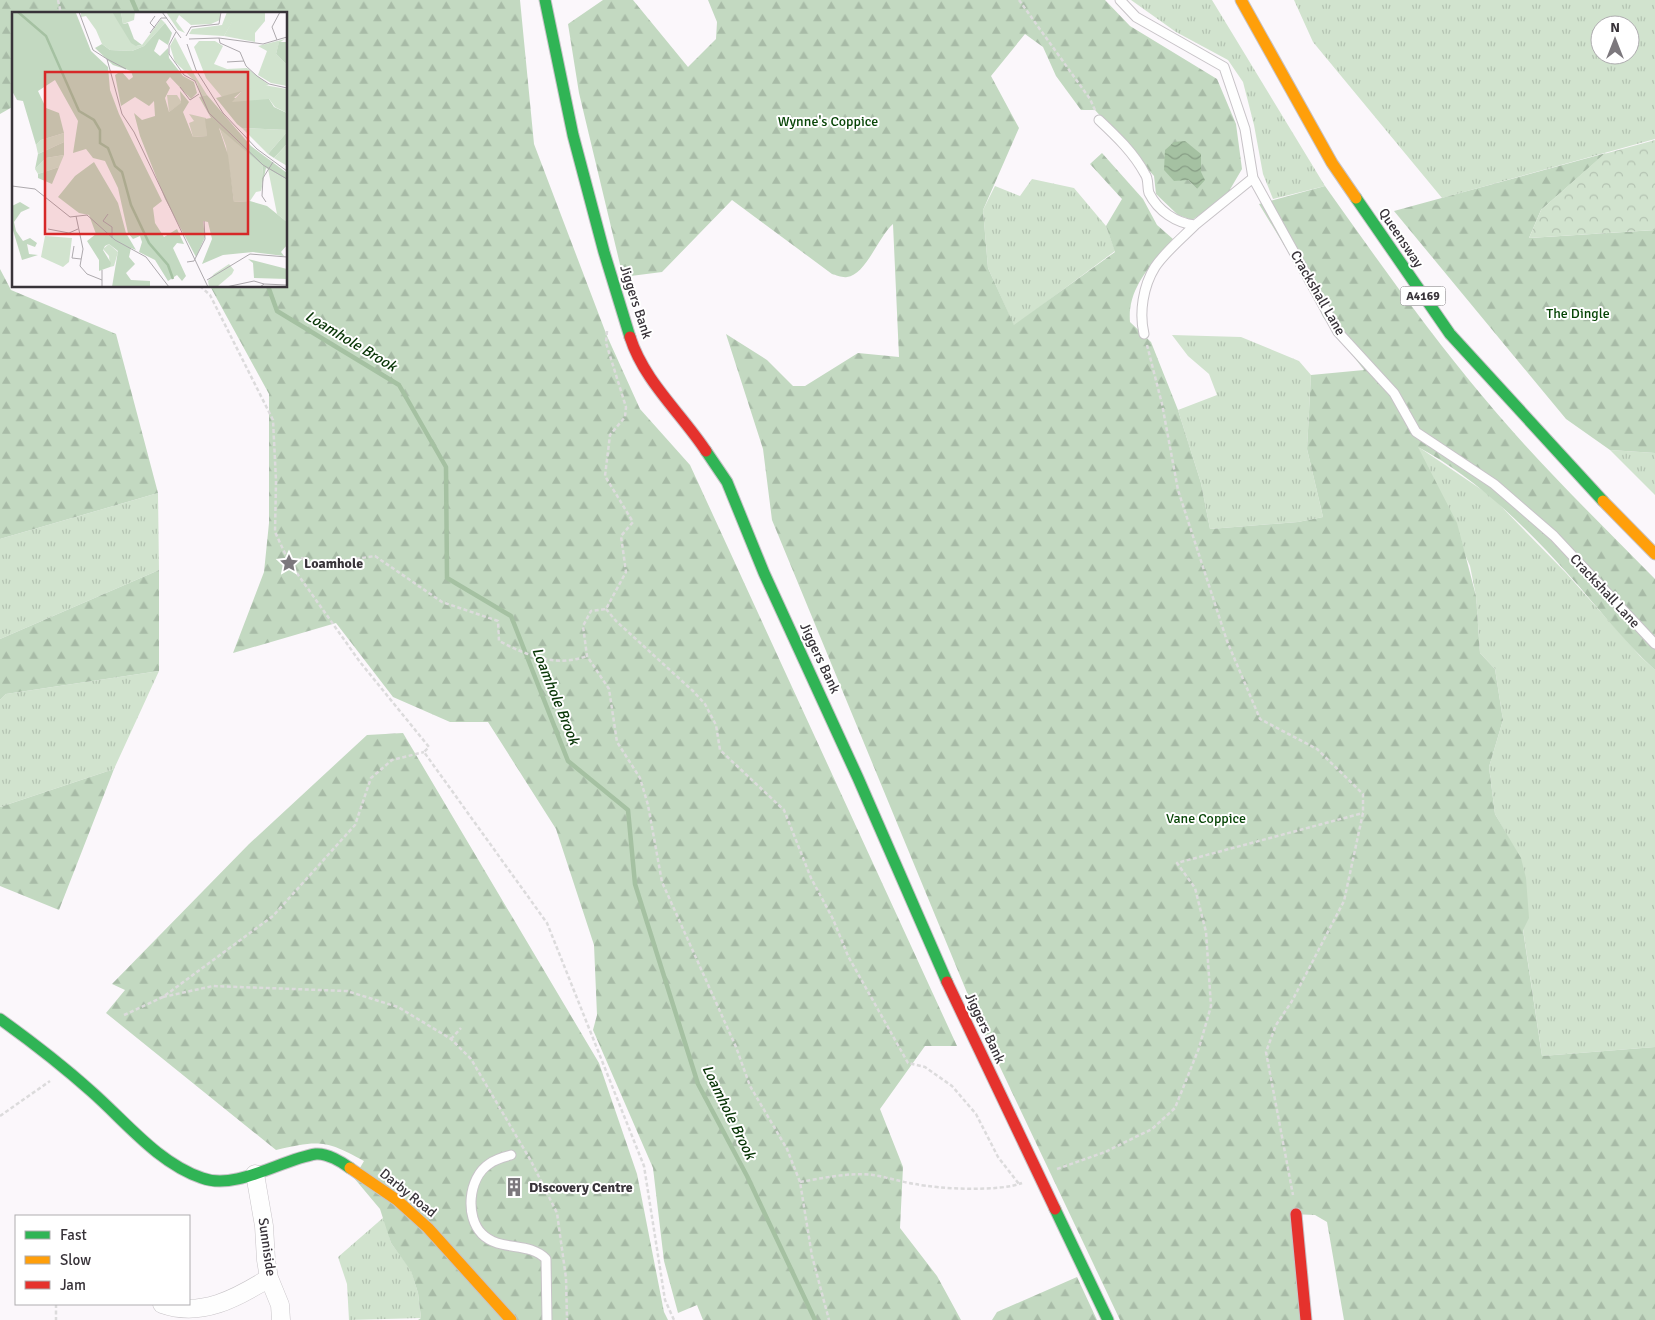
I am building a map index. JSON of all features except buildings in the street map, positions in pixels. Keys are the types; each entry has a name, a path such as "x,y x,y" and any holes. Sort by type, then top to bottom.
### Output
{"street":[{"name":"Jiggers Bank","path":"545,0 573,135 604,252 632,342 654,384 693,431 727,482 764,572 858,778 967,1027 1108,1320"},
{"name":"Queensway","path":"1241,0 1332,163 1450,334 1622,522 1655,554"},
{"name":"Darby Road","path":"0,1019 66,1070 165,1159 203,1179 227,1181 316,1154 341,1161 397,1200 428,1228 511,1320"},
{"name":"Sunniside","path":"255,1174 264,1226 266,1260 270,1278 280,1305 281,1320"},
{"path":"1296,1214 1306,1320"},
{"path":"168,1305 194,1309 212,1306 237,1298 270,1278"}],"lane":[{"name":"Crackshall Lane","path":"1120,0 1136,17 1224,66 1245,129 1253,178 1338,332 1394,392 1416,432 1494,484 1554,536 1655,644"},
{"path":"1099,120 1124,145 1146,175 1149,192 1162,209 1180,224 1195,225"},
{"path":"1144,334 1141,321 1142,302 1155,268 1195,225 1253,178"},
{"path":"511,1155 488,1164 481,1171 475,1182 471,1215 476,1226 490,1240 512,1248 536,1251 546,1259 547,1320"}],"path":[{"path":"1019,0 1090,99 1099,120"},
{"path":"164,997 273,916 355,825 371,778 392,760 424,752 429,746 360,662 289,563 275,532 276,481 273,420 210,295 202,288"},
{"path":"606,610 626,572 621,536 633,522 605,476 610,435 625,417 626,407 606,343 607,329"},
{"path":"1144,334 1162,404 1178,490 1227,641 1260,719 1317,749 1363,794 1363,813 1344,900 1292,1001 1276,1025 1266,1052 1296,1214"},
{"path":"289,563 302,558 310,566 375,556 442,602 498,621 499,641 510,647 540,660 572,661 586,656"},
{"path":"606,610 616,622 699,698 716,725 720,750 784,810 811,878 833,918 848,956 908,1063 925,1067 952,1086 976,1114 998,1157 1020,1184"},
{"path":"606,610 591,612 583,626 586,656 609,689 617,742 640,778 648,805 662,882 736,1047 750,1086 787,1149 800,1182 812,1256 829,1320"},
{"path":"424,752 547,922 644,1166 666,1300 674,1320"},
{"path":"800,1182 872,1175 917,1185 948,1187 987,1188 1020,1184 1105,1152 1152,1130 1175,1108 1199,1048 1211,1006 1206,932 1195,888 1177,863 1363,813"},
{"path":"124,1015 164,997 213,986 347,991 398,1007 451,1039 471,1058 531,1161 557,1213 566,1278 567,1320"},
{"path":"451,1039 461,1028"},
{"path":"0,1116 66,1070"},
{"path":"56,1305 56,1320"}],"green space":[{"path":"0,0 520,0 534,144 607,336 640,409 690,465 957,1046 925,1046 880,1109 903,1167 900,1228 937,1276 961,1320 703,1320 697,1305 678,1313 664,1261 653,1168 593,1030 597,1015 594,945 556,829 488,722 450,722 393,697 336,623 233,653 264,572 269,523 269,394 211,288 288,288 288,12 12,12 12,107 0,114"},
{"name":"Vane Coppice","path":"603,0 633,0 688,67 716,39 717,22 708,0 1105,0 1130,26 1217,79 1236,124 1242,169 1225,198 1192,220 1178,215 1156,194 1154,176 1095,110 1081,110 1056,76 1043,47 1025,34 991,76 1019,128 983,210 988,268 1014,325 1115,252 1106,226 1122,199 1090,164 1102,153 1143,199 1157,225 1173,239 1142,277 1132,298 1130,322 1151,342 1178,410 1201,483 1210,529 1298,522 1323,517 1307,449 1311,375 1364,370 1323,317 1310,288 1259,204 1325,186 1422,320 1504,422 1589,513 1655,579 1655,670 1621,635 1552,556 1499,504 1460,473 1418,447 1457,523 1476,596 1480,653 1495,669 1503,720 1489,767 1495,814 1521,858 1526,878 1529,918 1523,930 1542,1056 1655,1047 1655,1320 1344,1320 1327,1222 1315,1215 1291,1214 1301,1320 1120,1320 982,1029 772,520 763,449 726,334 767,360 793,386 805,386 858,353 899,357 893,224 860,270 854,275 844,277 832,274 732,200 662,272 623,277 579,93 568,24","holes":["1201,154 1201,172 1197,189 1188,180"]},
{"path":"1131,0 1212,0 1325,186 1273,199 1263,174 1254,125 1243,82 1228,60 1176,32"},
{"path":"1294,0 1655,0 1655,139 1442,198 1313,42"},
{"path":"1655,140 1655,230 1529,238 1541,210 1604,154"},
{"name":"The Dingle","path":"1606,153 1541,210 1529,238 1655,230 1655,453 1610,450 1566,419 1394,211"},
{"path":"1032,179 1074,188 1106,226 1115,251 1014,326 988,268 983,210 995,186 1020,196"},
{"path":"0,269 11,290 116,334 158,493 0,539"},
{"path":"1172,335 1241,337 1299,361 1311,375 1307,449 1323,517 1298,522 1210,529 1201,483 1178,410 1217,395 1209,374 1188,356"},
{"path":"1417,446 1491,496 1566,573 1640,656 1655,670 1655,1047 1542,1056 1523,929 1520,858 1495,814 1489,767 1503,720 1495,669 1480,653 1476,596 1470,566"},
{"path":"1610,450 1655,453 1655,495"},
{"path":"158,493 159,570 0,639 0,539"},
{"path":"159,570 159,671 6,694 0,700 0,639"},
{"path":"159,671 114,769 0,807 0,700 6,694"},
{"path":"403,733 599,1063 637,1174 664,1312 668,1320 418,1320 421,1318 418,1293 411,1271 391,1243 380,1209 354,1178 364,1161 340,1149 322,1144 276,1150 106,1013 125,990 112,984 249,844 367,735"},
{"path":"114,769 59,910 0,886 0,807"},
{"path":"384,1217 391,1243 411,1270 418,1293 421,1318 349,1320 347,1284 338,1257"},
{"path":"1077,1277 1097,1320 992,1320 997,1312"}],"water":[{"path":"1185,141 1201,154 1201,172 1205,180 1197,189 1188,180 1174,181 1164,170 1165,150 1174,142"}],"waterway":[{"path":"132,0 137,12"},
{"name":"Loamhole Brook","path":"269,288 277,311 399,385 446,467 447,578 511,616 568,761 628,810 635,884 698,1084 747,1176 815,1320"}],"traffic: fast":[{"path":"545,0 573,135 604,252 630,337"},
{"path":"1356,198 1450,334 1603,501"},
{"path":"706,451 727,482 764,573 858,778 947,982"},
{"path":"0,1019 70,1073 143,1141 171,1162 202,1178 215,1181 244,1177 316,1154 329,1156 350,1168"},
{"path":"1055,1209 1108,1320"}],"traffic: slow":[{"path":"1241,0 1332,163 1356,198"},
{"path":"1603,501 1655,554"},
{"path":"350,1168 397,1200 428,1228 511,1320"}],"traffic: jam":[{"path":"630,337 644,368 706,451"},
{"path":"947,982 1055,1209"},
{"path":"1296,1214 1306,1320"}],"place":[{"name":"Loamhole","path":"289,563"},
{"name":"Discovery Centre","path":"514,1187"}],"park label":[{"name":"Wynne's Coppice","path":"828,121"}]}
